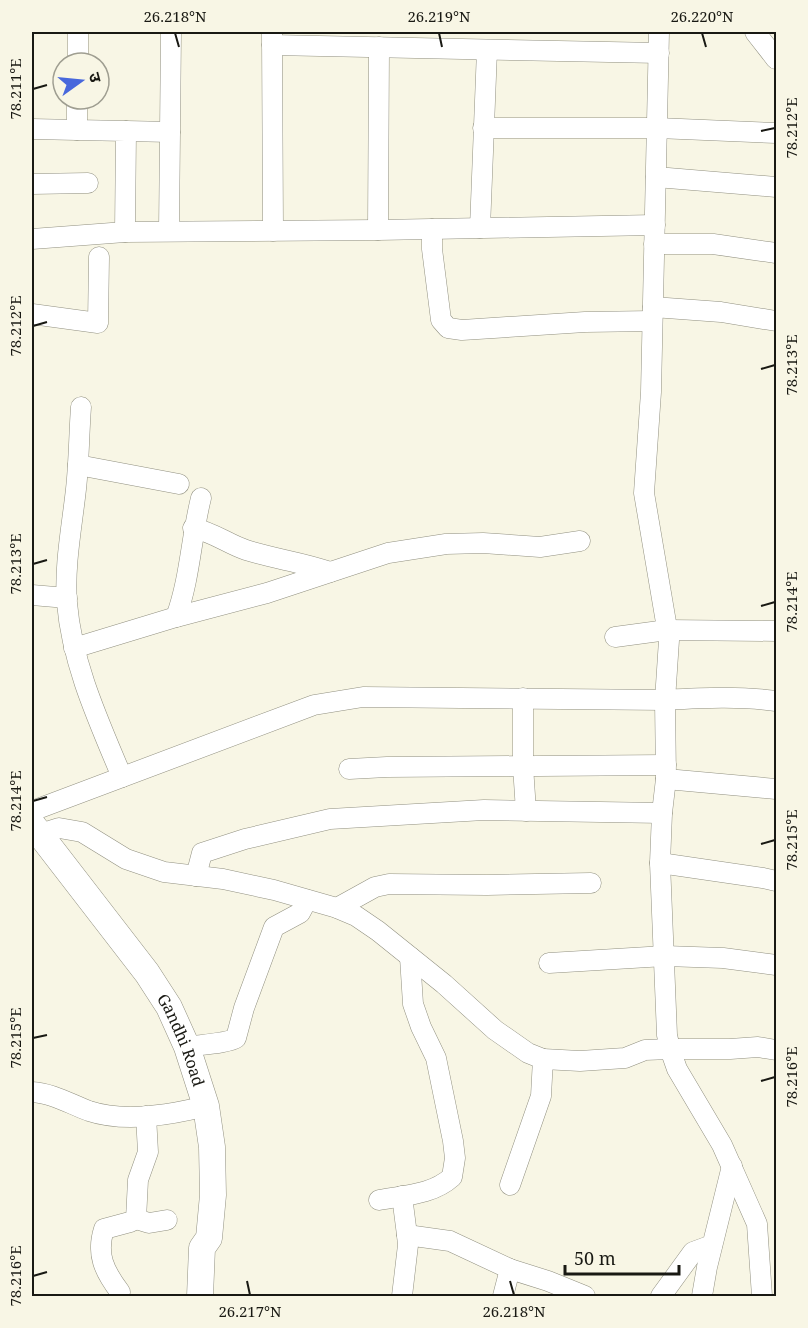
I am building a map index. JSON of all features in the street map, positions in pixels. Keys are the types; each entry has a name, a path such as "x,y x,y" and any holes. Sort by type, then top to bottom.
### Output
{"main road":[{"name":"Gandhi Road","path":"34,823 147,973 169,1007 187,1047 206,1106 212,1147 213,1195 209,1238 217,1247 217,1296"},
{"path":"200,1296 202,1248 209,1238"}],"street":[{"path":"78,32 78,51"},
{"path":"169,231 171,32"},
{"path":"659,32 651,392 644,493 669,640 665,700 666,772 660,863 667,1035 669,1049 677,1069 722,1145 757,1224 762,1296"},
{"path":"754,32 777,59"},
{"path":"273,231 272,38 380,47 659,53"},
{"path":"378,230 380,47"},
{"path":"480,228 487,50"},
{"path":"76,130 77,111"},
{"path":"483,128 657,128 777,133"},
{"path":"32,129 170,132"},
{"path":"125,232 126,131"},
{"path":"656,177 777,187"},
{"path":"32,184 88,183"},
{"path":"32,239 125,232 480,228 655,234 777,253"},
{"path":"432,229 432,249 441,320 448,328 462,330 585,322 652,314 721,312 777,321"},
{"path":"32,314 98,323 99,257"},
{"path":"81,407 78,465 69,537 67,598 75,648 94,710 122,777"},
{"path":"78,465 179,484"},
{"path":"176,617 184,596 201,498"},
{"path":"194,528 224,538 245,550 308,564 330,572"},
{"path":"75,648 176,617 267,593 388,553 446,544 483,543 540,547 580,541"},
{"path":"32,595 67,598"},
{"path":"615,637 667,630 777,631"},
{"path":"34,823 122,777 314,705 363,697 665,700 744,698 777,701"},
{"path":"523,698 523,766 526,811"},
{"path":"349,770 387,767 523,766 666,772 777,789"},
{"path":"196,876 202,854 245,839 330,819 484,810 662,813"},
{"path":"34,823 82,832 126,859 164,872 223,879 338,908 356,916 444,984 495,1030 528,1053 543,1059 580,1061 625,1058 645,1050 669,1049 758,1047 777,1050"},
{"path":"660,863 777,881"},
{"path":"338,908 375,887 389,884 591,883"},
{"path":"187,1047 234,1041 274,927 300,913 307,900"},
{"path":"549,963 665,956 723,958 777,965"},
{"path":"379,1200 426,1192 442,1186 452,1177 455,1158 436,1058 413,1004 410,957"},
{"path":"510,1185 541,1096 543,1059"},
{"path":"32,1092 58,1098 105,1115 130,1118 206,1106"},
{"path":"136,1219 138,1180 148,1152 146,1116"},
{"path":"702,1296 732,1166"},
{"path":"402,1196 408,1245 402,1296"},
{"path":"120,1292 106,1272 100,1243 104,1228 136,1219 148,1223 167,1220"},
{"path":"407,1235 450,1241 510,1269 585,1296"},
{"path":"661,1296 693,1252 712,1245"},
{"path":"503,1296 510,1269"}]}
